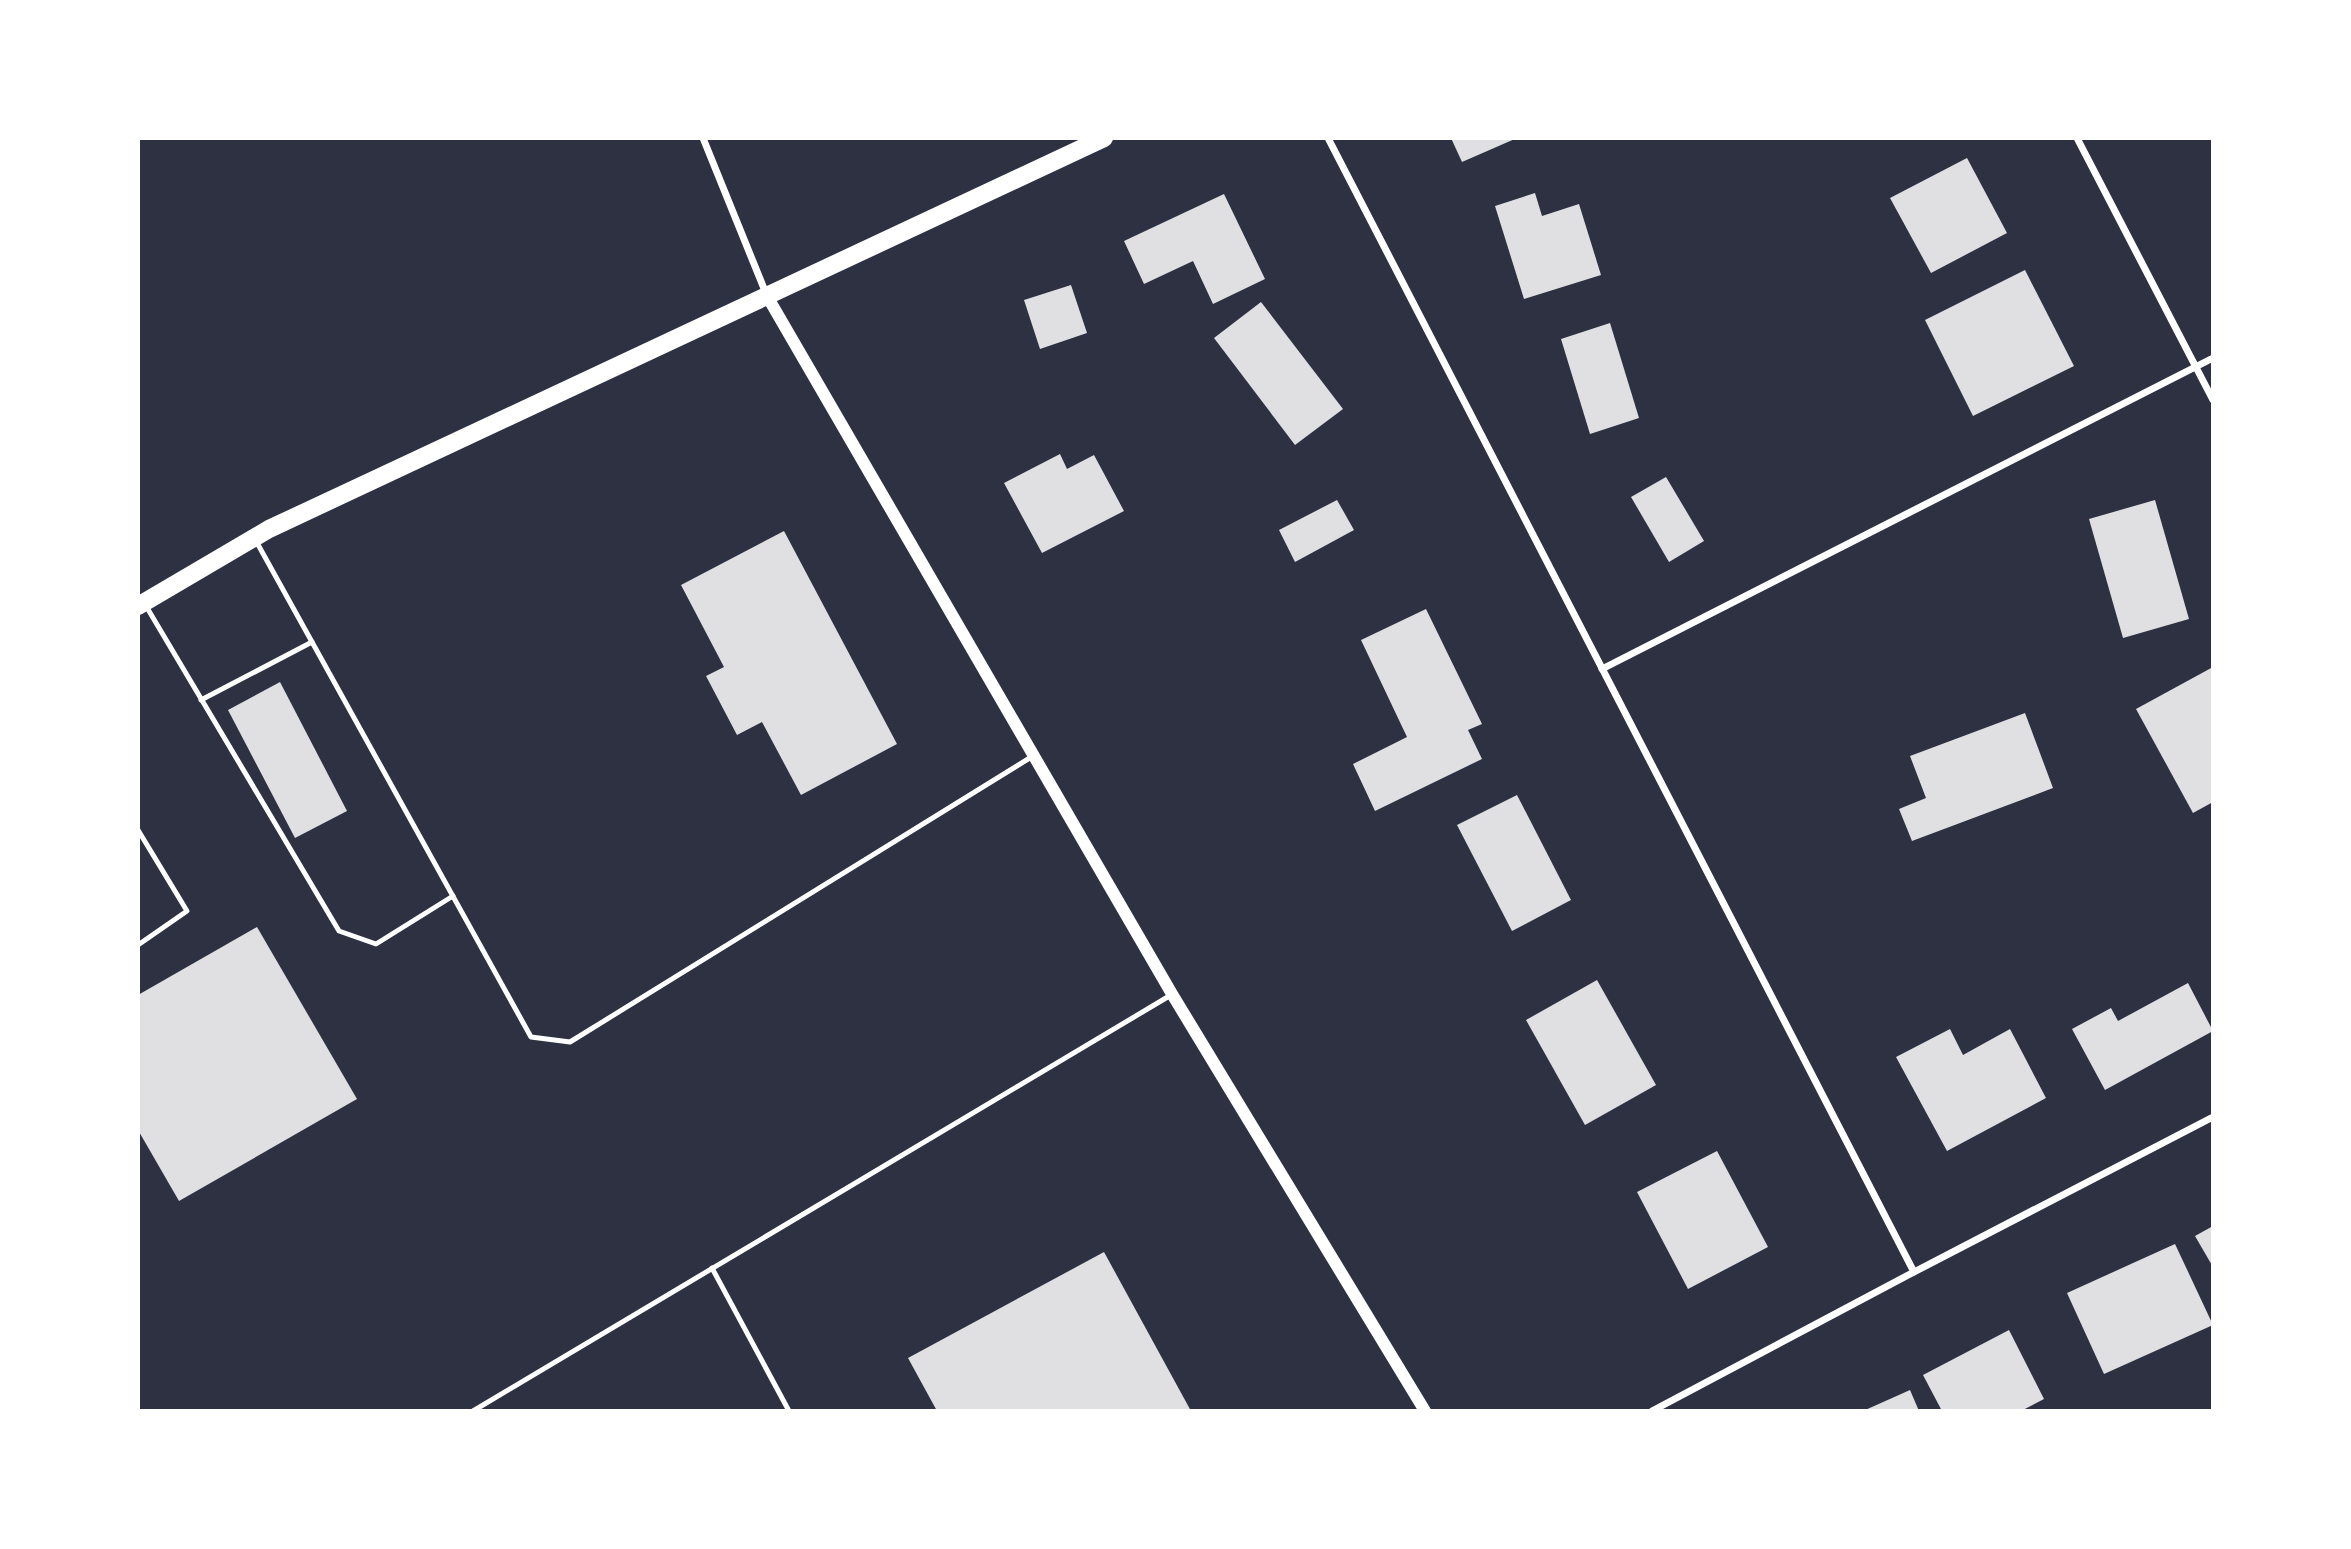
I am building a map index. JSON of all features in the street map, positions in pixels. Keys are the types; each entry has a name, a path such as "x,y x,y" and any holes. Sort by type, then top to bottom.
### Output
{"main road":[{"path":"141,605 269,529 1104,138"}],"street":[{"path":"703,138 767,296 1172,994 1425,1411"},
{"path":"1328,138 1914,1272"},
{"path":"2077,138 2213,400"},
{"path":"1602,669 2213,358"},
{"path":"1652,1411 2213,1117"}],"lane":[{"path":"254,538 531,1037 570,1042 1033,756"},
{"path":"141,605 339,931 376,944 453,895"},
{"path":"201,700 312,642"},
{"path":"138,830 187,911 138,945"},
{"path":"473,1411 1172,994"},
{"path":"712,1268 789,1411"}],"building":[{"path":"1451,138 1517,138 1462,162"},
{"path":"1967,158 2007,233 1931,273 1890,198"},
{"path":"1535,193 1542,216 1579,204 1601,275 1524,299 1495,206"},
{"path":"1224,194 1265,279 1213,304 1193,261 1144,284 1124,241"},
{"path":"2025,270 2074,366 1973,416 1925,320"},
{"path":"1071,285 1087,333 1040,349 1024,300"},
{"path":"1261,302 1343,409 1295,445 1214,338"},
{"path":"1610,323 1639,418 1590,434 1561,339"},
{"path":"1060,454 1067,469 1094,455 1124,511 1042,553 1004,483"},
{"path":"1666,477 1704,541 1669,562 1631,497"},
{"path":"1337,500 1354,530 1295,562 1279,530"},
{"path":"2155,500 2189,619 2123,638 2089,519"},
{"path":"784,531 897,744 801,795 762,722 737,735 706,676 724,667 681,585"},
{"path":"1426,609 1482,724 1468,730 1482,759 1375,811 1353,764 1407,737 1361,640"},
{"path":"2213,667 2213,802 2193,813 2136,709"},
{"path":"280,682 347,811 295,838 228,710"},
{"path":"2025,713 2053,788 1912,841 1899,809 1926,798 1910,756"},
{"path":"1517,795 1571,900 1512,931 1457,825"},
{"path":"257,927 357,1099 179,1201 138,1130 138,995"},
{"path":"1597,980 1656,1085 1585,1125 1526,1020"},
{"path":"2188,983 2213,1031 2105,1090 2072,1029 2111,1008 2118,1021"},
{"path":"1950,1029 1963,1055 2010,1029 2046,1098 1947,1151 1896,1057"},
{"path":"1717,1151 1768,1247 1688,1289 1637,1192"},
{"path":"2213,1226 2213,1267 2195,1236"},
{"path":"2175,1244 2213,1325 2104,1374 2067,1293"},
{"path":"1104,1252 1191,1411 937,1411 908,1358"},
{"path":"2009,1330 2044,1399 2021,1411 1942,1411 1923,1375"},
{"path":"1910,1390 1919,1411 1863,1411"}]}
